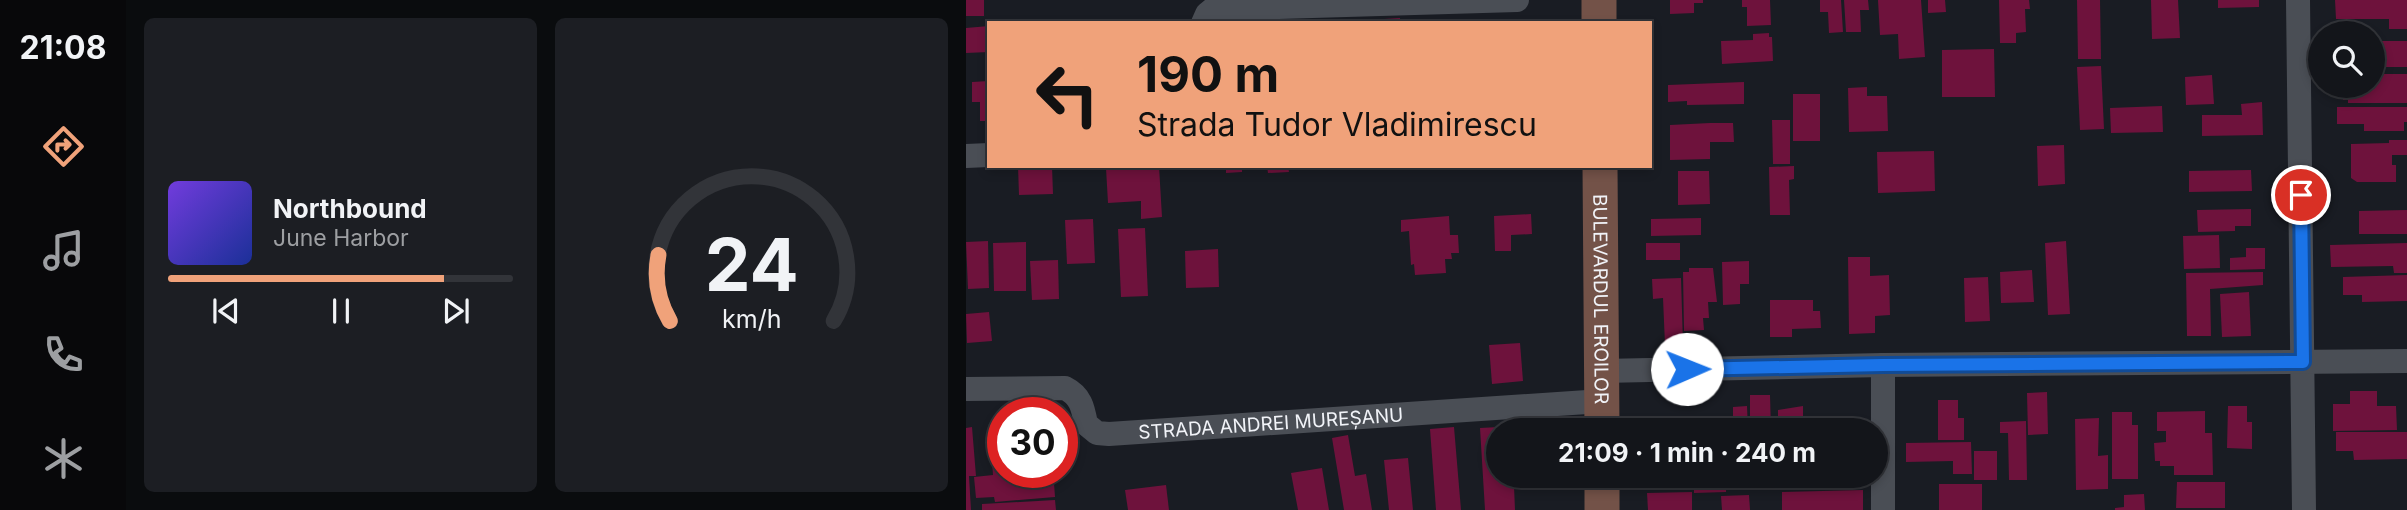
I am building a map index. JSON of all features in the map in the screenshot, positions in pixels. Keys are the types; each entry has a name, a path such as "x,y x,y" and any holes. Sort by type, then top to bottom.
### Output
{"main road":[{"path":"1599,0 1599,21"},
{"name":"BULEVARDUL EROILOR","path":"1600,168 1602,401"},
{"path":"1602,488 1602,510"}],"street":[{"path":"1204,21 1213,9 1517,0"},
{"path":"2298,0 2304,510"},
{"path":"966,156 987,155"},
{"name":"STRADA ANDREI MUREȘANU","path":"966,389 1065,388 1082,402 1086,424 1097,433 1110,434 1602,401 1883,365 2407,361"},
{"path":"1883,365 1883,510"}],"building":[{"path":"966,0 984,0 984,16 966,16"},
{"path":"1670,0 1703,0 1703,3 1694,3 1694,13 1670,14"},
{"path":"1742,0 1770,0 1771,25 1747,26 1747,7 1742,7"},
{"path":"1820,0 1841,0 1843,32 1829,33 1828,12 1820,12"},
{"path":"1844,0 1868,0 1869,10 1860,10 1861,32 1846,32"},
{"path":"1878,0 1921,0 1925,57 1899,59 1898,34 1880,35"},
{"path":"1928,0 1945,0 1946,12 1928,13"},
{"path":"1999,0 2029,0 2030,9 2025,9 2026,32 2016,33 2016,43 2000,43"},
{"path":"2077,0 2100,0 2101,59 2078,59"},
{"path":"2151,0 2178,0 2180,38 2152,39"},
{"path":"2218,0 2259,0 2259,7 2218,8"},
{"path":"2335,0 2407,0 2407,29 2389,29 2389,19 2336,19"},
{"path":"1400,18 1400,21 1352,21"},
{"path":"987,26 987,52 966,53 966,28"},
{"path":"1769,33 1769,37 1772,37 1773,61 1722,64 1721,41 1753,40 1753,34"},
{"path":"2385,41 2407,41 2407,67 2385,67"},
{"path":"1994,49 1995,97 1942,97 1942,50"},
{"path":"2101,66 2104,129 2080,130 2077,67"},
{"path":"2385,74 2407,74 2407,103 2348,103 2348,100 2343,100 2385,98"},
{"path":"2212,75 2214,104 2186,105 2185,77"},
{"path":"987,81 987,121 980,121 980,102 972,102 972,82"},
{"path":"1744,82 1744,104 1687,105 1687,101 1668,102 1668,85"},
{"path":"1867,87 1867,96 1887,96 1888,131 1849,132 1848,88"},
{"path":"1793,94 1820,94 1820,141 1793,141"},
{"path":"2262,102 2263,135 2202,136 2202,115 2242,115 2241,104"},
{"path":"2162,106 2163,132 2111,133 2110,108"},
{"path":"2337,107 2407,107 2407,122 2404,122 2404,131 2364,131 2364,124 2337,124"},
{"path":"1772,120 1790,120 1790,164 1773,164"},
{"path":"1733,123 1734,142 1710,142 1710,159 1670,160 1670,125"},
{"path":"2389,140 2407,140 2407,155 2392,155 2392,165 2396,165 2396,182 2357,182 2351,178 2351,144 2389,143"},
{"path":"2064,145 2065,184 2038,186 2037,146"},
{"path":"1934,151 1935,191 1878,193 1877,152"},
{"path":"1794,166 1794,179 1789,180 1790,215 1770,215 1769,167"},
{"path":"1018,168 1052,168 1053,194 1019,195"},
{"path":"1106,168 1159,168 1162,217 1141,219 1141,201 1108,203"},
{"path":"1226,168 1242,168 1242,172 1226,173"},
{"path":"1267,168 1288,168 1289,172 1268,173"},
{"path":"2251,170 2252,191 2189,192 2189,171"},
{"path":"1678,171 1709,171 1710,204 1678,205"},
{"path":"2251,209 2251,226 2235,226 2235,231 2198,232 2197,210"},
{"path":"2407,210 2407,234 2359,234 2359,211"},
{"path":"1531,214 1532,234 1511,235 1511,251 1495,251 1494,216"},
{"path":"1449,216 1450,235 1458,235 1459,253 1451,253 1452,259 1445,259 1446,273 1415,275 1414,264 1411,265 1409,231 1401,232 1401,220"},
{"path":"1701,218 1701,235 1651,236 1651,219"},
{"path":"1093,219 1095,263 1067,264 1065,220"},
{"path":"1145,228 1148,296 1121,297 1118,229"},
{"path":"2219,235 2220,268 2184,269 2183,236"},
{"path":"988,241 989,288 968,289 966,242"},
{"path":"2066,241 2070,314 2048,315 2045,243"},
{"path":"1026,242 1026,291 994,291 993,243"},
{"path":"1646,243 1680,243 1680,260 1646,260"},
{"path":"2407,243 2407,273 2394,273 2393,266 2331,267 2330,245"},
{"path":"2246,248 2265,248 2265,269 2230,270 2230,258 2246,257"},
{"path":"1218,249 1219,287 1186,288 1185,251"},
{"path":"1848,257 1870,257 1870,276 1889,275 1890,315 1875,316 1875,333 1849,334"},
{"path":"1058,260 1059,299 1032,300 1030,261"},
{"path":"1749,261 1749,284 1740,284 1740,304 1723,305 1722,262"},
{"path":"1689,268 1713,268 1717,302 1708,302 1709,318 1703,318 1704,330 1684,331 1683,272 1689,272"},
{"path":"2032,270 2034,302 2001,303 2000,272"},
{"path":"2263,272 2263,285 2210,289 2211,336 2187,336 2186,273"},
{"path":"2407,275 2407,301 2362,302 2362,295 2343,295 2343,277"},
{"path":"1988,277 1990,321 1965,322 1964,278"},
{"path":"1681,278 1683,344 1665,345 1663,298 1653,299 1652,279"},
{"path":"2249,292 2251,336 2222,337 2220,294"},
{"path":"1770,300 1813,300 1813,311 1820,311 1821,328 1792,329 1792,337 1770,337"},
{"path":"989,312 992,341 967,343 966,314"},
{"path":"1520,343 1523,381 1492,384 1489,345"},
{"path":"2350,391 2377,391 2377,406 2396,406 2397,430 2333,431 2333,404 2350,404"},
{"path":"2047,392 2048,434 2028,435 2027,393"},
{"path":"1750,395 1770,395 1771,418 1750,418"},
{"path":"1938,400 1958,400 1958,418 1964,418 1964,440 1938,440"},
{"path":"1747,406 1748,418 1733,418 1733,407"},
{"path":"1803,406 1803,418 1778,418 1778,410"},
{"path":"2228,406 2247,406 2247,422 2252,422 2252,449 2227,448"},
{"path":"2205,411 2205,433 2212,433 2213,475 2174,475 2174,466 2160,466 2160,461 2155,461 2154,443 2166,442 2166,431 2157,431 2157,412"},
{"path":"2112,412 2132,412 2132,425 2138,425 2138,479 2112,479"},
{"path":"2099,418 2098,456 2108,455 2108,489 2076,490 2075,419"},
{"path":"2026,421 2027,480 2009,480 2008,433 2000,433 2000,422"},
{"path":"972,427 976,476 969,476 971,510 966,510 966,428"},
{"path":"1454,427 1461,510 1436,510 1430,429"},
{"path":"1480,428 1486,428 1486,488 1514,488 1515,510 1485,510"},
{"path":"2336,432 2407,432 2407,459 2354,460 2353,451 2336,451"},
{"path":"1348,435 1355,476 1366,474 1372,510 1344,510 1332,438"},
{"path":"1971,442 1972,474 1953,474 1953,461 1906,462 1906,443"},
{"path":"1974,451 1997,451 1997,480 1974,480"},
{"path":"1408,458 1413,510 1389,510 1384,460"},
{"path":"1322,468 1329,510 1298,510 1291,473"},
{"path":"987,476 987,488 1054,488 1055,497 995,502 994,497 976,498 974,477"},
{"path":"2177,482 2225,482 2225,508 2176,508"},
{"path":"1939,484 1982,484 1982,510 1939,510"},
{"path":"1166,485 1169,510 1128,510 1125,490"},
{"path":"1691,488 1691,489 1651,489"},
{"path":"1694,488 1726,488 1726,492 1694,493"},
{"path":"1807,488 1846,488 1846,490"},
{"path":"1863,490 1863,510 1782,510 1782,492"},
{"path":"1692,492 1692,510 1648,510 1647,493"},
{"path":"2144,494 2145,510 2115,510 2124,507 2124,495"},
{"path":"1749,495 1750,510 1722,510 1721,496"},
{"path":"1055,500 1056,510 982,510 982,504"}],"route":[{"path":"1687,369 2303,362 2301,195"}]}
